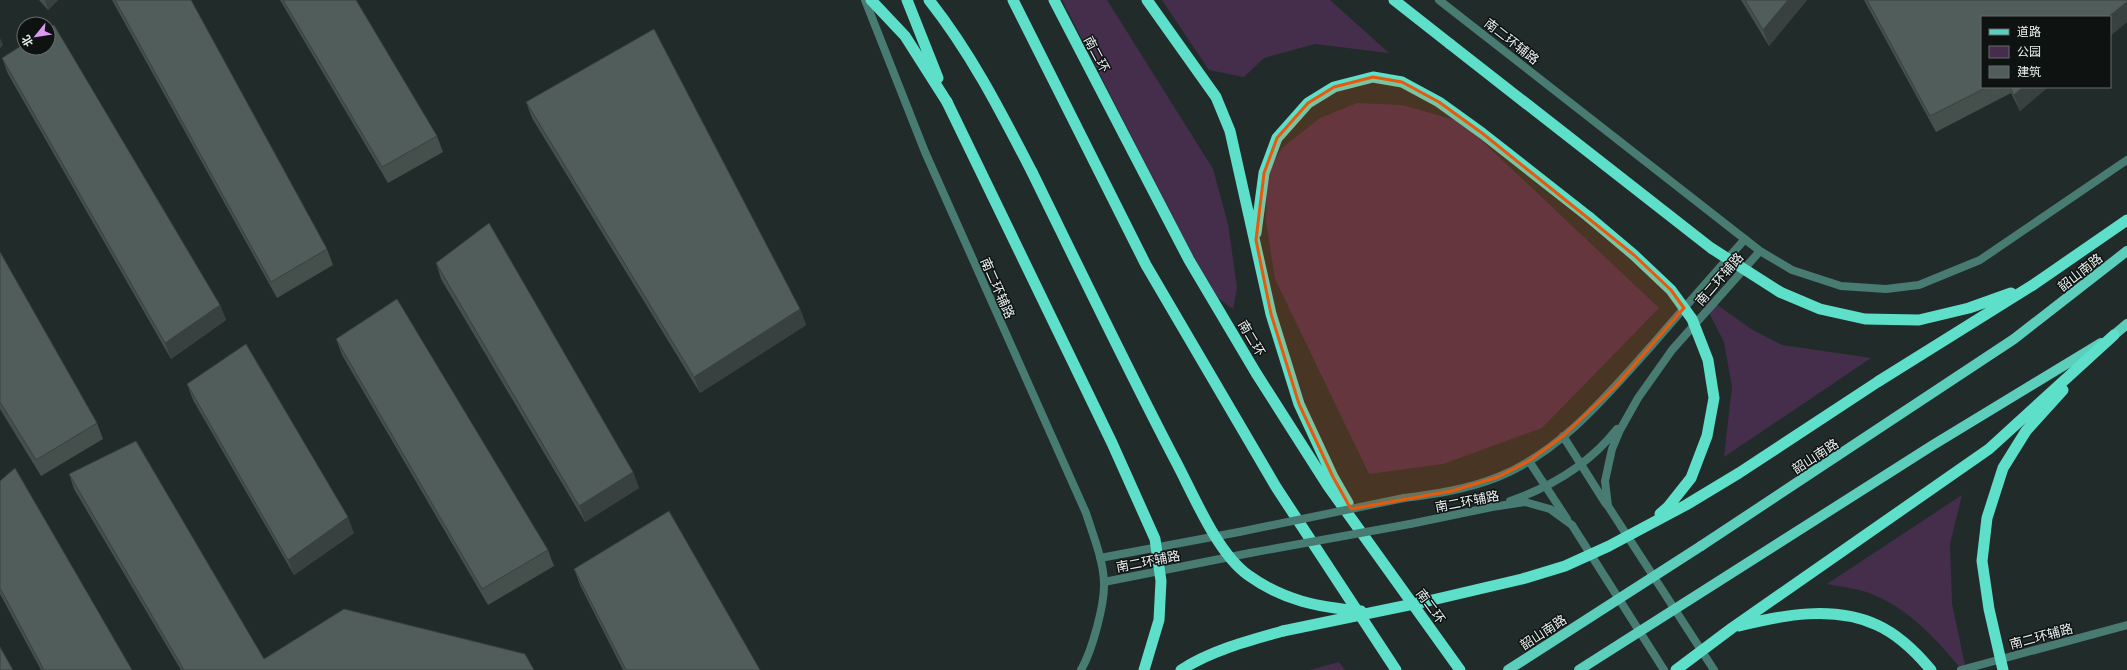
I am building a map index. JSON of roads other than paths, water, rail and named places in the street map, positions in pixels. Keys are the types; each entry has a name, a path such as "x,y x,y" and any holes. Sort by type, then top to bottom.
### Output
{"highway":[{"path":"871,0 905,36 947,102"},
{"path":"907,0 947,102 1112,443 1155,539 1161,581 1159,620 1144,670"},
{"path":"929,0 946,22 980,73 1032,172 1146,404 1218,542 1247,574 1285,596 1319,607 1372,612"},
{"path":"1012,0 1146,265 1276,487 1396,670"},
{"name":"南二环","path":"1054,0 1189,260 1256,373 1319,473 1386,570 1460,670"},
{"path":"1147,0 1216,97 1230,131 1272,314 1299,404 1333,477 1386,570"},
{"path":"1394,0 1711,248 1780,292 1820,309 1865,319 1919,320 1969,308 2032,285"},
{"path":"1256,240 1264,173 1277,138 1308,103 1334,87 1373,77 1402,82 1439,102 1482,133 1589,217 1634,255 1671,290 1692,319 1708,360 1714,398 1707,436 1692,478 1668,507 1642,529"},
{"path":"1181,670 1201,657 1240,643 1283,631 1522,579 1565,566 1642,529 1739,473 1879,381 2032,285 2127,220"},
{"path":"1676,670 1732,628 1989,449 2114,335"},
{"path":"2003,670 1989,609 1982,562 1987,518 2003,468 2026,431 2114,335"},
{"path":"1732,628 1774,618 1810,614 1836,615 1853,618 1876,624 1893,634 1917,654 1931,670"}],"main road":[{"name":"韶山南路","path":"1508,670 1701,546 2014,339 2127,251"},
{"path":"1579,670 1933,445 2114,335 2127,324"}],"street":[{"name":"南二环辅路","path":"865,0 924,152 1086,513 1100,558 1104,582 1492,507 1525,502 1550,509 1572,525 1664,670"},
{"name":"南二环辅路","path":"1439,0 1760,251 1672,350 1653,374 1628,416 1612,450 1605,481 1608,506 1714,670"},
{"path":"1760,251 1792,270 1841,286 1886,289 1919,285 1980,260 2127,160"},
{"path":"1100,558 1239,532 1404,498 1452,491 1498,477 1529,461 1563,436 1616,386 1745,239"},
{"path":"1492,507 1546,486 1581,464 1608,441 1628,416"},
{"path":"1563,436 1608,506"},
{"path":"1529,461 1572,525"},
{"path":"1081,670 1096,632 1104,582"},
{"name":"南二环辅路","path":"1961,670 2127,625"}]}
